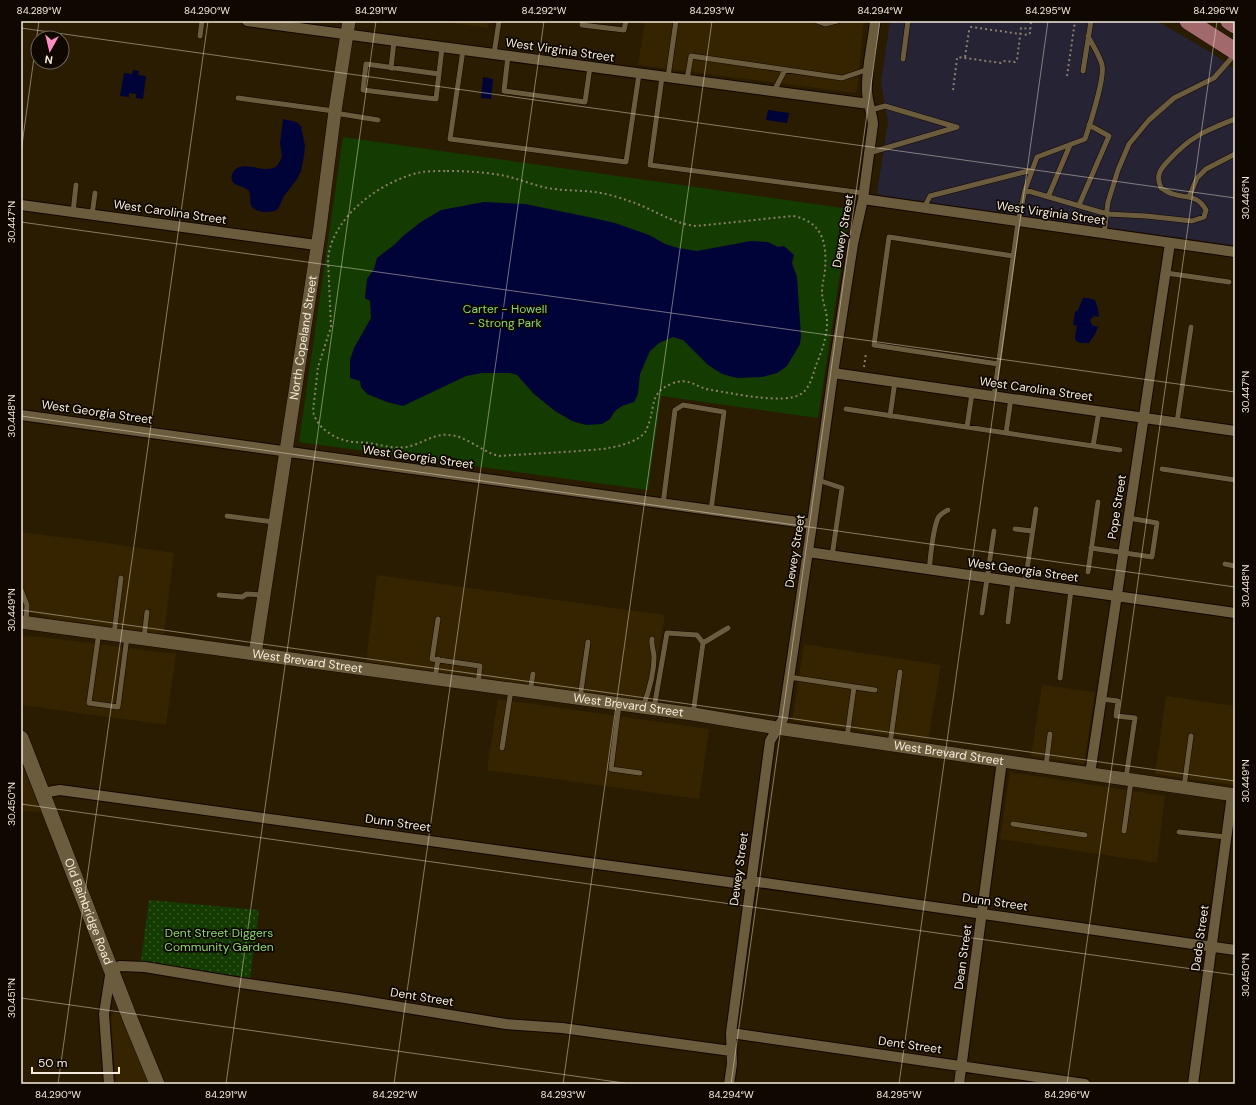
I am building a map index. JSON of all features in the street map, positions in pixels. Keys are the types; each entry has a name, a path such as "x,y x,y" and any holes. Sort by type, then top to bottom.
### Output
{"main road":[{"path":"1188,21 1235,51"},
{"path":"1229,21 1235,25"},
{"name":"Old Bainbridge Road","path":"21,738 157,1084"}],"street":[{"name":"West Virginia Street","path":"247,21 269,22 346,35 774,91 870,107"},
{"name":"North Copeland Street","path":"255,654 349,21"},
{"name":"Dewey Street","path":"729,1084 732,1064 731,1033 770,741 783,719 853,244 863,196 873,124 867,87 875,21"},
{"name":"West Virginia Street","path":"863,196 924,208 1235,252"},
{"name":"West Carolina Street","path":"21,205 316,246"},
{"name":"Pope Street","path":"1090,774 1170,243"},
{"name":"West Carolina Street","path":"834,372 1235,431"},
{"name":"West Georgia Street","path":"21,415 812,524"},
{"name":"West Georgia Street","path":"808,552 1235,613"},
{"name":"West Brevard Street","path":"23,622 693,714 890,745 1234,795"},
{"name":"Dean Street","path":"959,1084 1002,761"},
{"name":"Dunn Street","path":"42,793 60,790 982,914 1235,950"},
{"name":"Dade Street","path":"1193,1084 1226,837 1234,795"},
{"name":"Dent Street","path":"111,969 120,966 152,968 506,1024 562,1028 731,1051"},
{"path":"109,1084 104,1014 111,969"},
{"name":"Dent Street","path":"731,1033 1085,1084"}],"lane":[{"path":"200,36 202,21"},
{"path":"494,54 499,21"},
{"path":"583,21 582,25 624,30 626,21"},
{"path":"676,21 650,165 863,196"},
{"path":"817,21 825,24 837,21"},
{"path":"903,59 908,21"},
{"path":"1084,72 1091,21"},
{"path":"994,396 1018,222 1025,190 1037,158 1085,138 1100,83 1102,65 1088,36"},
{"path":"391,68 394,41"},
{"path":"439,74 366,64 363,90 436,99 439,74 442,48"},
{"path":"463,50 450,139 626,162 639,74"},
{"path":"1104,234 1108,202 1118,170 1129,144 1149,120 1174,98 1214,78 1235,54"},
{"path":"508,56 504,91 585,102 590,67"},
{"path":"687,80 691,56 842,78 869,69"},
{"path":"774,91 785,70"},
{"path":"238,98 335,112 378,120"},
{"path":"869,153 956,127 885,106 870,107"},
{"path":"1025,190 1107,214 1146,216 1192,221 1204,217 1206,210 1202,203 1196,198 1172,194 1161,188 1158,181 1160,169 1187,142 1202,132 1235,118"},
{"path":"1079,206 1109,136 1089,125"},
{"path":"1048,197 1070,145"},
{"path":"1189,197 1197,178 1206,169 1235,154"},
{"path":"924,208 930,196 1032,170"},
{"path":"73,212 76,185"},
{"path":"92,214 95,193"},
{"path":"998,364 874,345 889,237 1014,256"},
{"path":"1166,273 1229,282"},
{"path":"1177,422 1191,327"},
{"path":"890,416 895,381"},
{"path":"967,427 972,393"},
{"path":"1006,433 1011,398"},
{"path":"664,504 675,410 683,405 724,412 711,510"},
{"path":"846,409 1120,450"},
{"path":"1093,446 1099,411"},
{"path":"1162,469 1235,480"},
{"path":"818,480 842,488 832,556"},
{"path":"1088,572 1098,502"},
{"path":"1025,583 1036,509"},
{"path":"929,570 938,518 942,513 948,510"},
{"path":"227,516 275,523"},
{"path":"1091,548 1152,557 1157,523 1129,518"},
{"path":"1015,528 1032,531"},
{"path":"982,613 994,531"},
{"path":"1225,564 1235,566"},
{"path":"114,634 121,578"},
{"path":"1008,622 1013,582"},
{"path":"21,590 27,605 23,622"},
{"path":"1060,678 1072,590"},
{"path":"219,595 242,597 247,594 254,593 264,595"},
{"path":"144,638 147,612"},
{"path":"438,619 432,658 480,666 478,684"},
{"path":"693,714 704,643 728,628"},
{"path":"99,632 89,704 118,707 128,636"},
{"path":"648,708 666,633 697,635 704,643"},
{"path":"648,708 654,657 651,646 652,639"},
{"path":"580,699 588,642"},
{"path":"435,679 438,659"},
{"path":"890,745 900,672"},
{"path":"530,692 533,674"},
{"path":"789,677 875,690"},
{"path":"847,738 854,687"},
{"path":"502,748 511,689"},
{"path":"1101,699 1118,701 1116,716 1134,718 1124,831"},
{"path":"619,704 611,769 640,773"},
{"path":"1046,768 1050,734"},
{"path":"1184,788 1191,736"},
{"path":"1013,824 1085,834"},
{"path":"1179,832 1226,837"}],"path":[{"path":"965,58 969,31 971,27 1028,35 1030,33 1032,21"},
{"path":"1067,76 1075,21"},
{"path":"953,90 958,57 1001,63 1004,61 1015,62 1017,60 1022,28 1030,29"},
{"path":"447,171 469,171 503,175 533,185 596,192 631,202 690,226 793,216 803,218 812,223 818,229 825,245 825,271 822,293 828,322 825,342 807,388 801,394 785,399 706,389 694,383 680,381 664,387 657,393 653,400 650,419 646,431 627,444 608,448 499,456 489,454 460,438 447,434 404,447 395,448 336,438 319,424 313,411 313,398 317,382 318,367 331,327 328,259 329,249 335,233 355,209 381,188 401,179 423,172 447,171"},
{"path":"864,369 866,353"}],"shaded area":[{"path":"438,21 489,21 488,28"},
{"path":"645,21 864,21 857,90 855,93 638,65"},
{"path":"890,21 1157,21 1212,53 1235,70 1235,240 1232,245 884,196 877,193 888,122 881,83"},
{"path":"133,70 139,71 138,75 146,76 143,99 136,98 136,94 129,93 129,97 120,96 124,73 132,74"},
{"path":"483,77 493,79 491,99 481,98"},
{"path":"768,110 789,113 787,123 766,120"},
{"path":"283,119 296,122 301,126 305,146 301,171 284,196 278,209 272,212 263,212 253,208 250,201 250,193 246,188 234,184 232,175 238,167 243,166 268,169 277,166 282,157 280,143"},
{"path":"484,202 525,204 615,223 649,235 665,244 697,251 751,241 768,242 778,247 784,246 794,255 792,263 797,277 801,336 800,344 787,366 777,373 762,377 737,378 722,374 708,365 683,340 673,337 659,343 650,351 640,374 638,394 634,402 622,406 615,411 610,419 602,424 586,425 572,421 555,411 534,394 517,375 510,373 482,373 466,376 403,406 387,402 367,394 361,387 360,381 350,378 350,360 354,348 371,318 370,301 365,298 367,279 374,269 377,258 421,222 441,210"},
{"path":"1083,298 1095,300 1098,309 1099,317 1094,316 1090,320 1092,325 1098,327 1089,343 1080,343 1076,341 1075,337 1077,326 1073,325 1075,312 1078,310"},
{"path":"21,532 174,553 164,634 55,619 21,610"},
{"path":"377,575 665,615 650,701 366,662"},
{"path":"21,636 42,637 176,654 166,725 21,705"},
{"path":"804,644 941,665 928,741 794,721 793,716"},
{"path":"1042,685 1095,692 1084,764 1031,756"},
{"path":"1166,696 1235,706 1235,770 1233,785 1155,774"},
{"path":"498,699 709,729 699,799 487,770"},
{"path":"21,762 42,812 21,811"},
{"path":"1010,772 1165,796 1157,863 1000,839"},
{"path":"116,1012 121,1015 151,1084 116,1084 111,1020 112,1015"}],"green space":[{"name":"Carter - Howell - Strong Park","path":"343,137 850,209 818,418 661,396 648,490 299,442"},
{"name":"Dent Street Diggers Community Garden","path":"149,900 259,910 250,978 141,961"}]}
